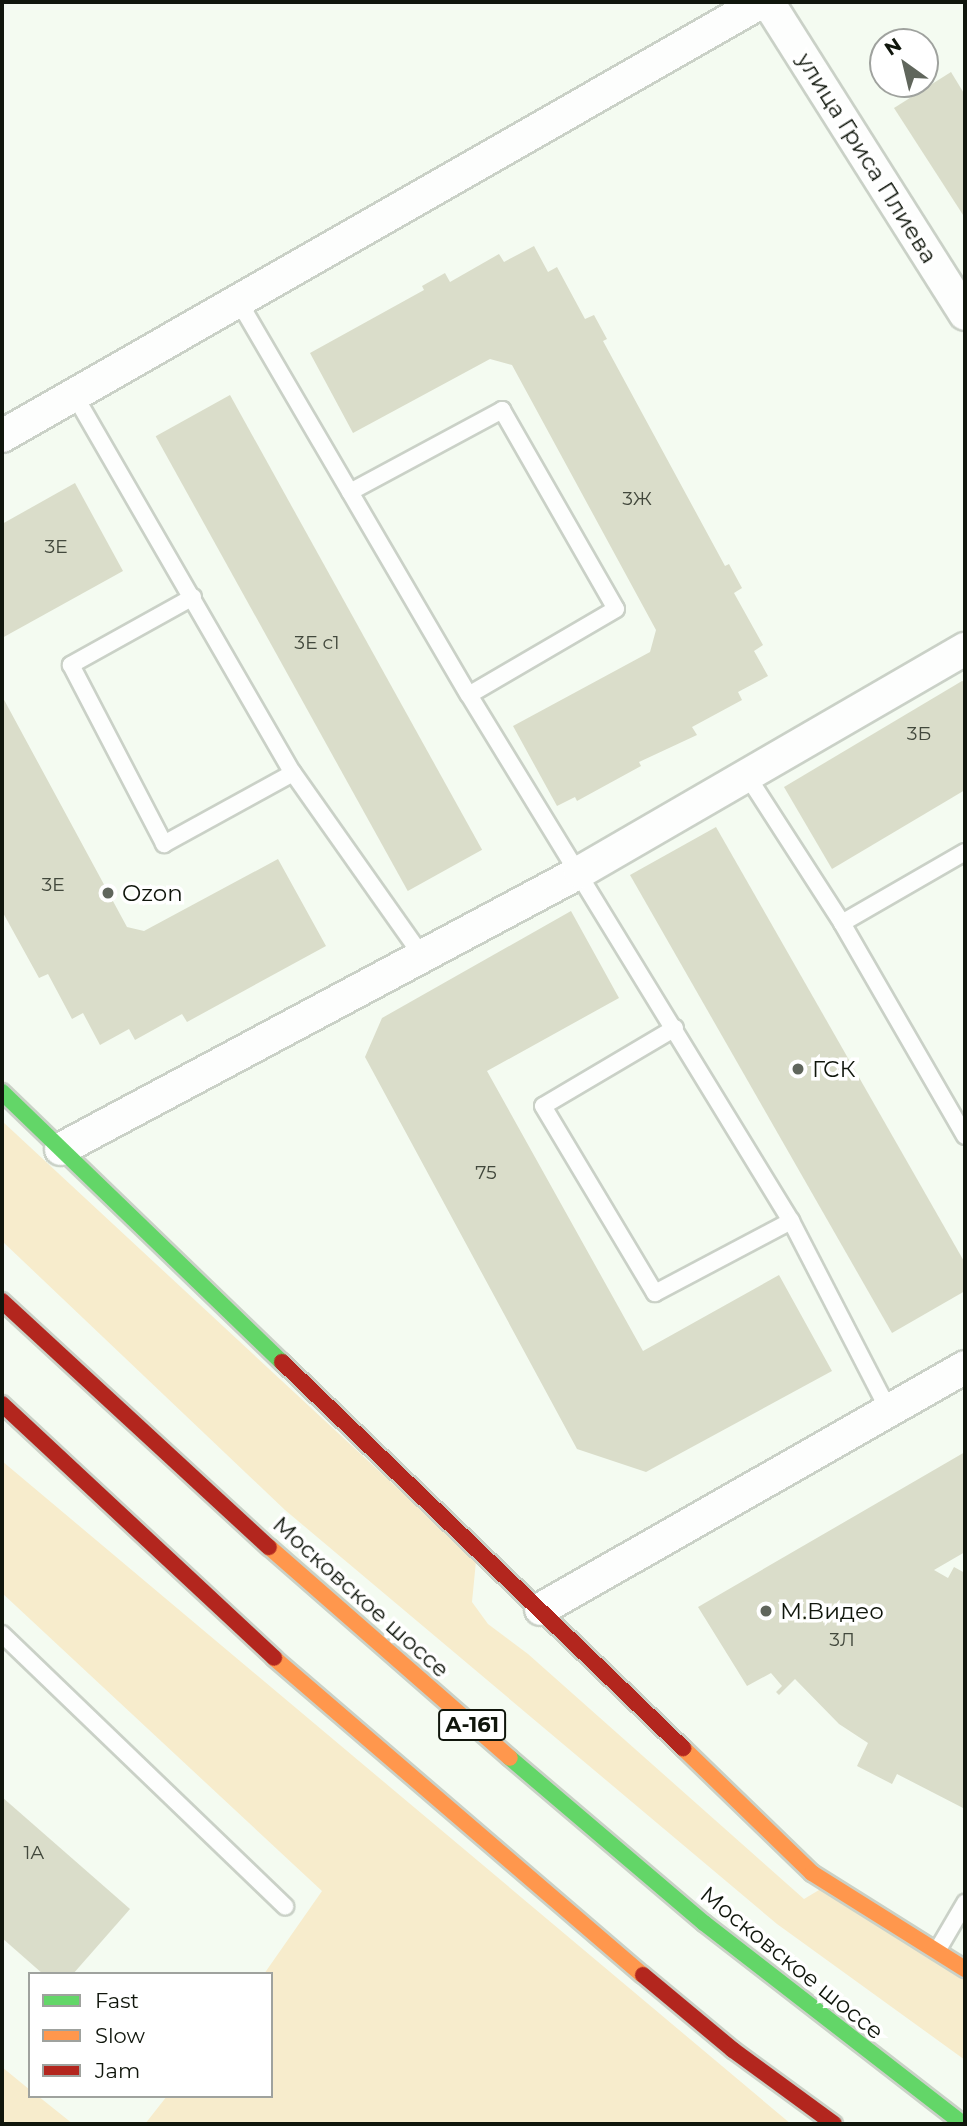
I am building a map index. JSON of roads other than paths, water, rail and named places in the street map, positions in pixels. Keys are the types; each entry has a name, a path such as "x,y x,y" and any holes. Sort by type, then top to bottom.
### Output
{"main road":[{"path":"2,1092 812,1873 965,1969"},
{"name":"Московское шоссе","path":"2,1301 120,1413 425,1685 704,1923 963,2124"},
{"path":"2,1405 234,1623 484,1841 733,2050 834,2124"}],"street":[{"path":"2,436 761,2"},
{"name":"улица Гриса Плиева","path":"768,2 965,314"},
{"path":"61,1149 580,872 965,649"},
{"path":"541,1609 965,1367"}],"lane":[{"path":"239,302 469,695 580,872 791,1221 889,1411"},
{"path":"75,396 293,774 423,957"},
{"path":"349,492 502,410 616,609 469,695"},
{"path":"193,597 71,665 164,844 293,774"},
{"path":"748,777 959,1110 965,1136"},
{"path":"842,923 965,852"},
{"path":"675,1028 543,1106 641,1270 655,1293 791,1221"},
{"path":"2,1634 285,1906"},
{"path":"937,1951 965,1903"}],"place":[{"name":"Ozon","path":"108,893"},
{"name":"ГСК","path":"798,1069"},
{"name":"М.Видео","path":"766,1611"}]}
